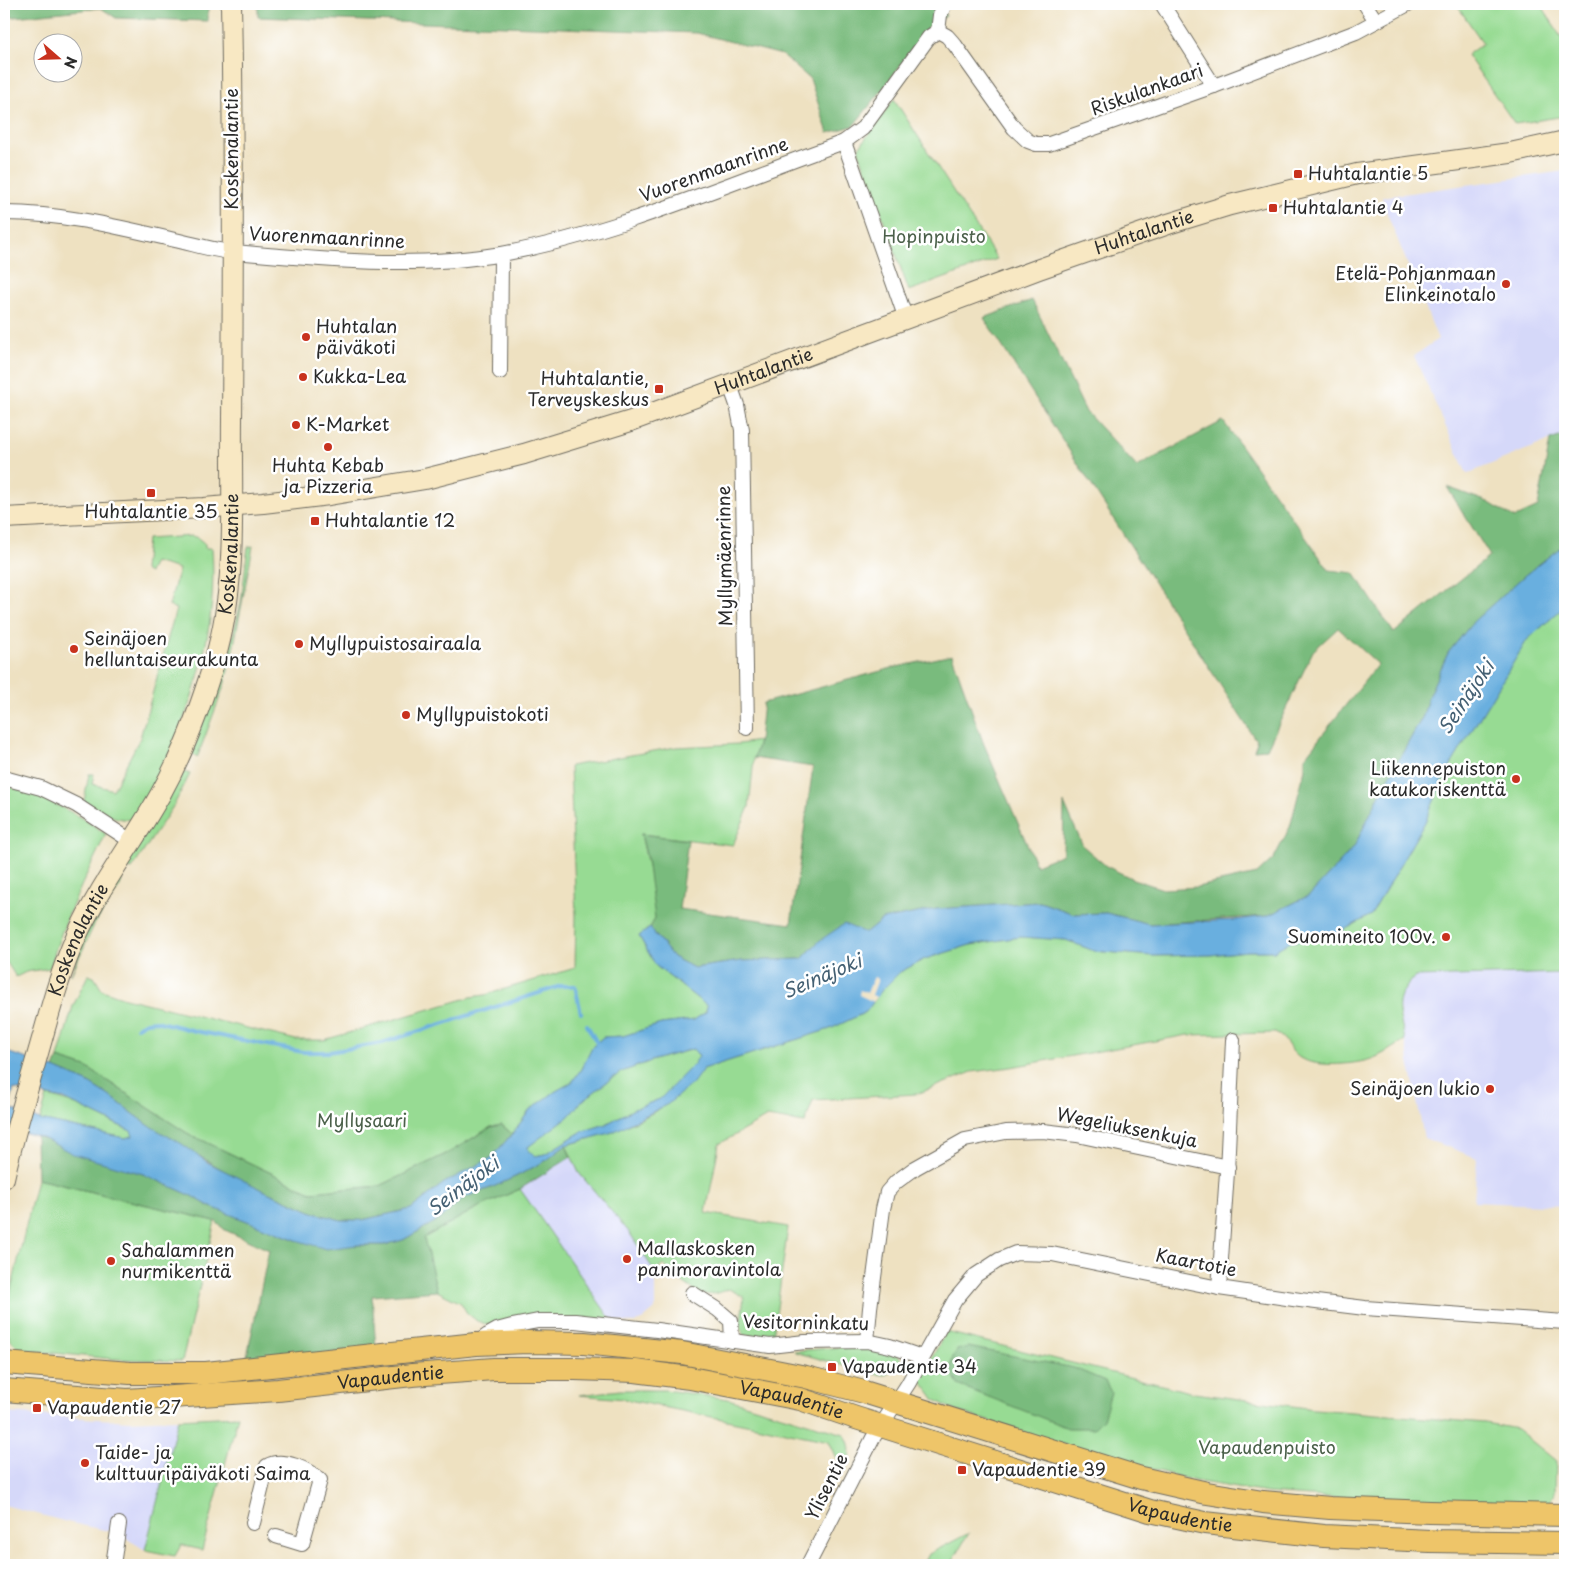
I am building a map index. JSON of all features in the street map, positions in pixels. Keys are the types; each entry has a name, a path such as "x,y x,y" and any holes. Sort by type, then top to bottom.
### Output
{"main road":[{"name":"Koskenalantie","path":"6,1168 57,987 76,938 91,908 159,797 178,760 205,692 225,618 228,593 231,506 231,4"},
{"name":"Huhtalantie","path":"4,518 231,506 329,495 425,479 581,438 730,385 1083,253 1230,205 1357,174 1510,153 1565,141"},
{"name":"Huhtalantie","path":"1510,153 1565,151"},
{"name":"Vapaudentie","path":"4,1363 130,1373 206,1373 476,1344 528,1342 584,1343 682,1353 806,1377 896,1402 1141,1478 1207,1493 1263,1502 1330,1508 1565,1515"},
{"name":"Vapaudentie","path":"4,1390 127,1400 269,1391 412,1375 494,1369 635,1371 690,1378 800,1398 1150,1511 1205,1523 1324,1536 1430,1541 1565,1543"}],"street":[{"path":"938,31 940,15 945,4"},
{"path":"1162,4 1214,86"},
{"path":"1364,4 1376,22"},
{"name":"Riskulankaari","path":"938,31 947,36 955,45 1014,128 1028,141 1036,144 1049,144 1214,86 1356,32 1408,4"},
{"name":"Vuorenmaanrinne","path":"4,213 28,213 80,220 232,252 354,262 454,259 501,254 582,236 620,224 844,142 863,128 929,37 938,31"},
{"path":"844,142 906,319"},
{"path":"500,372 501,254"},
{"name":"Myllymäenrinne","path":"730,385 737,405 742,430 747,728"},
{"path":"4,778 40,788 76,805 131,841"},
{"path":"1219,1288 1228,1168 1233,1040"},
{"name":"Wegeliuksenkuja","path":"867,1341 883,1209 887,1192 896,1182 915,1168 965,1140 1006,1132 1051,1132 1077,1135 1228,1168"},
{"name":"Kaartotie","path":"896,1402 955,1300 976,1275 1000,1260 1016,1253 1052,1254 1219,1288 1365,1308 1565,1322"},
{"path":"692,1293 717,1309 731,1322 732,1341"},
{"name":"Vesitorninkatu","path":"476,1344 488,1334 497,1330 538,1321 574,1322 629,1326 770,1346 805,1342 867,1341 890,1346 922,1357"},
{"name":"Ylisentie","path":"808,1565 881,1425 896,1402"},
{"path":"253,1523 267,1466 280,1462 309,1471 320,1480 302,1544 276,1536"},
{"path":"112,1565 120,1524"}],"shaded area":[{"path":"1565,171 1565,435 1467,474 1414,356 1438,339 1382,197"},
{"name":"Seinäjoen lukio","path":"1565,973 1565,1206 1474,1202 1477,1158 1424,1138 1398,1003 1404,988 1415,977"},
{"path":"571,1157 579,1173 629,1232 655,1272 655,1309 642,1320 634,1323 612,1321 520,1189"},
{"name":"Taide- ja kulttuuripäiväkoti Saima","path":"6,1413 129,1421 178,1419 145,1550 118,1533 4,1505 4,1421"}],"green space":[{"path":"4,4 208,4 208,21 116,18 101,8 4,18"},
{"path":"258,4 939,4 946,16 928,27 884,88 853,126 828,133 810,79 782,55 697,33 258,17"},
{"path":"1456,4 1541,4 1565,44 1565,116 1515,124 1467,55 1483,43"},
{"name":"Hopinpuisto","path":"894,99 997,259 909,291 858,149"},
{"path":"1032,300 1086,412 1137,467 1223,421 1329,570 1354,573 1394,633 1490,556 1447,487 1488,502 1514,518 1538,507 1550,440 1565,435 1565,544 1525,575 1474,621 1448,653 1428,697 1423,716 1378,798 1354,847 1310,895 1267,916 1150,924 1106,913 1074,914 1040,902 937,909 882,920 866,933 819,941 802,959 741,961 694,968 673,957 650,928 655,918 647,859 641,834 688,840 679,909 791,924 813,767 754,758 759,741 763,703 892,668 952,655 983,742 1036,865 1063,854 1064,803 1083,846 1106,866 1133,879 1163,889 1197,887 1257,874 1274,858 1290,827 1305,769 1305,757 1378,664 1338,628 1313,651 1267,749 1254,750 1257,742 984,318"},
{"path":"192,536 205,544 205,548 212,548 211,612 199,674 174,747 154,786 132,820 113,817 95,809 84,801 89,774 94,774 92,784 113,790 140,738 176,609 169,606 179,569 154,562 149,573 144,570 147,539"},
{"path":"253,546 232,655 224,686 197,758 191,752 229,651 241,603 248,547"},
{"path":"1565,606 1565,973 1415,977 1402,993 1399,1006 1405,1040 1370,1060 1338,1064 1310,1062 1296,1055 1285,1040 1275,1033 1188,1035 1011,1067 972,1072 917,1094 813,1100 805,1123 767,1117 719,1144 706,1213 788,1227 773,1337 744,1335 740,1327 744,1297 729,1289 716,1293 702,1294 693,1290 663,1265 655,1272 629,1232 579,1173 566,1145 604,1134 642,1119 676,1097 691,1084 703,1069 830,1029 866,1012 882,990 900,972 925,959 970,945 1020,937 1066,940 1094,951 1153,956 1274,951 1289,942 1335,935 1371,915 1425,822 1446,773 1527,640"},
{"name":"Myllysaari","path":"759,741 754,758 749,807 733,845 641,834 650,878 655,919 648,929 639,936 656,966 707,1006 706,1012 694,1020 661,1024 623,1036 603,1037 592,1047 572,1083 556,1091 530,1110 512,1134 502,1125 491,1127 450,1152 380,1186 311,1192 187,1133 86,1067 58,1058 73,1006 88,975 94,977 102,990 125,998 296,1040 324,1040 575,968 576,916 570,766 676,747 739,744"},
{"path":"184,772 190,774 174,805 132,869 125,867"},
{"path":"4,785 57,805 106,834 82,883 50,968 26,972 16,977 4,958"},
{"path":"120,875 122,880 120,886 94,925 71,975 84,936"},
{"path":"694,1049 699,1056 695,1064 660,1099 634,1109 606,1124 581,1132 545,1154 535,1156 529,1152 528,1147 569,1116 581,1102 612,1078 624,1071 654,1060"},
{"path":"58,1058 86,1067 187,1133 311,1192 380,1186 450,1152 491,1127 502,1125 512,1134 491,1158 444,1183 411,1209 362,1220 341,1220 315,1213 231,1175 148,1125 114,1099 87,1082 54,1068"},
{"path":"47,1096 80,1107 131,1131 134,1136 125,1138 40,1120"},
{"path":"36,1136 143,1174 190,1195 211,1207 296,1240 357,1245 384,1245 403,1240 440,1219 463,1198 517,1176 547,1160 566,1145 571,1157 520,1189 475,1209 424,1238 437,1291 372,1296 376,1349 246,1361 269,1250 225,1230 215,1221 37,1179"},
{"name":"Sahalammen nurmikenttä","path":"37,1179 215,1221 182,1361 113,1359 24,1350 10,1339 7,1330 6,1312"},
{"path":"520,1189 612,1321 489,1325 477,1321 467,1313 461,1303 437,1291 423,1238 475,1209"},
{"name":"Vapaudenpuisto","path":"946,1332 1194,1393 1315,1409 1485,1423 1517,1429 1556,1461 1555,1492 1548,1504 1339,1498 1268,1493 1195,1481 1078,1449 956,1411 935,1400 920,1379"},
{"path":"842,1347 866,1348 898,1355 901,1359 898,1366 886,1375 873,1374 794,1351"},
{"path":"968,1347 1074,1368 1105,1381 1111,1392 1103,1419 1094,1428 1068,1428 958,1385 951,1368 952,1360 957,1350"},
{"path":"620,1390 666,1390 728,1399 844,1434 850,1449 848,1463 844,1473 829,1441 624,1399 579,1395"},
{"path":"238,1416 202,1550 181,1545 175,1556 145,1550 178,1419"},
{"path":"969,1533 950,1565 923,1565 929,1554"}],"water":[{"name":"Seinäjoki","path":"1565,544 1565,606 1527,640 1446,773 1425,822 1371,915 1335,935 1289,942 1274,951 1153,956 1094,951 1066,940 1020,937 970,945 925,959 900,972 882,990 866,1012 830,1029 703,1069 693,1083 668,1104 613,1132 566,1145 547,1160 517,1176 463,1198 440,1219 403,1240 384,1245 357,1245 326,1249 296,1240 211,1207 190,1195 143,1174 73,1154 41,1137 4,1128 4,1051 54,1068 87,1082 114,1099 148,1125 182,1144 207,1162 267,1192 315,1213 341,1220 362,1220 411,1209 444,1183 491,1158 530,1110 572,1082 592,1047 603,1037 623,1036 661,1024 694,1020 706,1012 707,1006 656,966 639,936 650,928 673,957 694,968 741,961 802,959 819,941 844,924 866,933 882,920 937,909 1040,902 1074,914 1106,913 1150,924 1235,920 1267,916 1310,895 1354,847 1378,798 1423,716 1428,697 1448,653 1474,621 1525,575","holes":["693,1049 699,1056 694,1064 660,1099 634,1109 606,1124 581,1132 545,1154 535,1156 529,1152 528,1147 569,1116 581,1102 612,1078 624,1071 654,1060","14,1089 64,1099 131,1131 133,1136 125,1138 40,1120 9,1108"]}],"pier":[{"path":"874,977 878,979 872,995 876,997 874,1002 859,995 860,990 867,993"}],"waterway":[{"path":"137,1027 146,1022 156,1021 195,1031 303,1052 329,1052 382,1043 561,986 575,986 581,1013"},
{"path":"587,1025 598,1045"}],"place":[{"name":"Huhtalantie 5","path":"1298,174"},
{"name":"Huhtalantie 4","path":"1273,208"},
{"name":"Etelä-Pohjanmaan Elinkeinotalo","path":"1506,284"},
{"name":"Huhtalan päiväkoti","path":"306,337"},
{"name":"Kukka-Lea","path":"303,377"},
{"name":"Huhtalantie, Terveyskeskus","path":"659,389"},
{"name":"K-Market","path":"296,425"},
{"name":"Huhta Kebab ja Pizzeria","path":"328,447"},
{"name":"Huhtalantie 35","path":"151,493"},
{"name":"Huhtalantie 12","path":"315,521"},
{"name":"Myllypuistosairaala","path":"299,644"},
{"name":"Seinäjoen helluntaiseurakunta","path":"74,649"},
{"name":"Myllypuistokoti","path":"406,715"},
{"name":"Liikennepuiston katukoriskenttä","path":"1516,779"},
{"name":"Suomineito 100v.","path":"1446,937"},
{"name":"Seinäjoen lukio","path":"1490,1089"},
{"name":"Mallaskosken panimoravintola","path":"627,1259"},
{"name":"Sahalammen nurmikenttä","path":"111,1261"},
{"name":"Vapaudentie 34","path":"832,1367"},
{"name":"Vapaudentie 27","path":"37,1408"},
{"name":"Taide- ja kulttuuripäiväkoti Saima","path":"85,1463"},
{"name":"Vapaudentie 39","path":"962,1470"}]}
